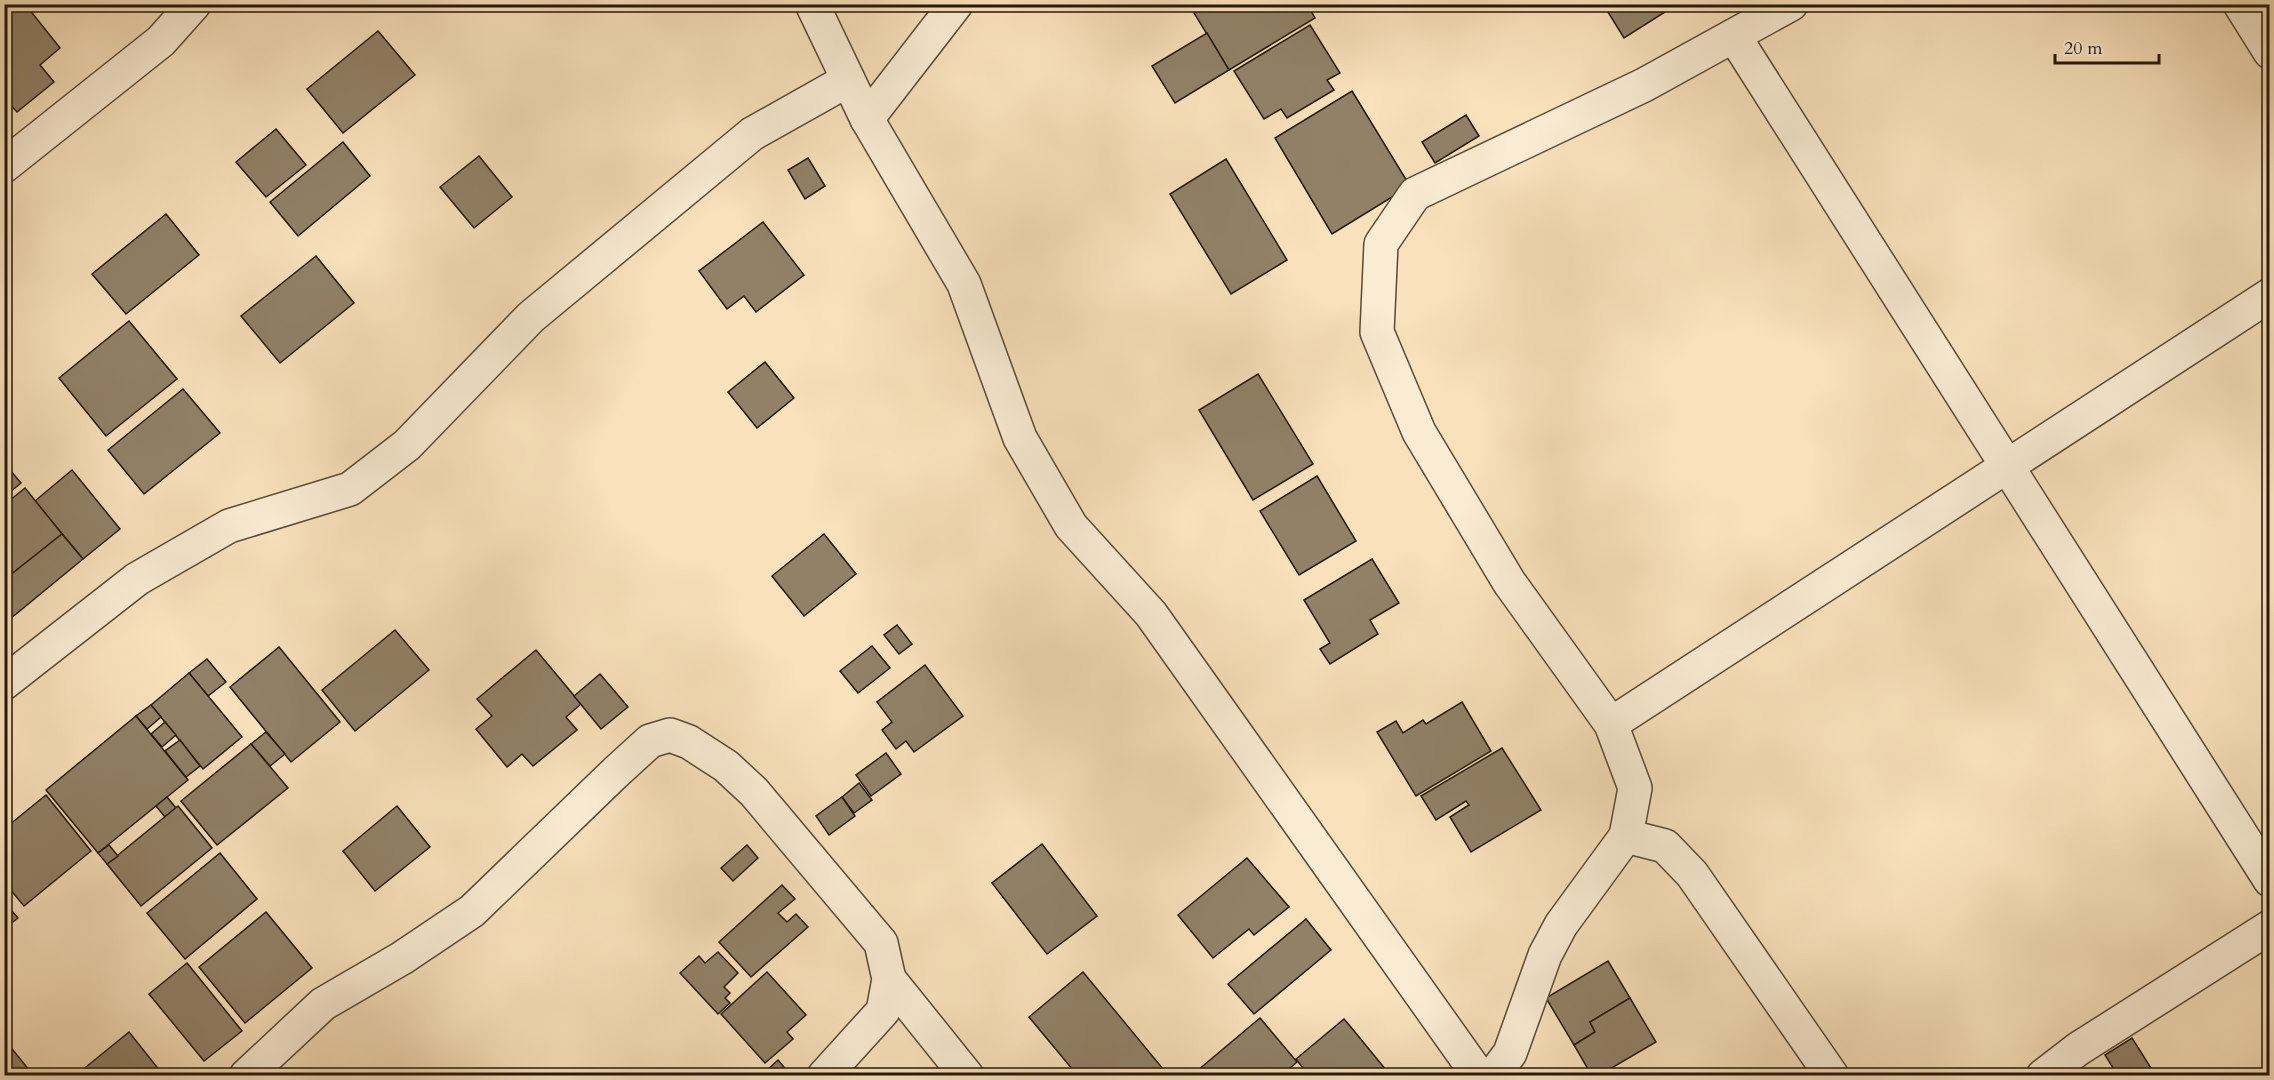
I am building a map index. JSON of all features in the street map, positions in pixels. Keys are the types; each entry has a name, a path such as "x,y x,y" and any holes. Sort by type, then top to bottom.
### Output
{"street":[{"path":"4,165 161,41 194,4"},
{"path":"812,4 867,118 964,284 1020,438 1071,526 1151,614 1479,1076"},
{"path":"867,118 956,4"},
{"path":"1493,1076 1510,1053 1545,955 1561,925 1626,836 1635,788 1611,724 1509,582 1419,432 1377,332 1381,244 1415,194 1644,85 1791,4"},
{"path":"2240,4 2270,52"},
{"path":"1734,36 2270,880"},
{"path":"4,683 137,579 230,526 350,489 407,445 531,317 752,134 848,80"},
{"path":"1611,724 2270,296"},
{"path":"246,1076 323,1004 402,958 472,911 615,773 651,741 670,735 689,742 726,766 754,792 881,943 889,980 883,1011 824,1076"},
{"path":"1626,836 1665,846 1692,874 1832,1076"},
{"path":"2043,1076 2078,1049 2270,927"},
{"path":"889,980 967,1076"}],"building":[{"path":"5,4 25,4 60,48 40,65 54,82 17,112 4,98"},
{"path":"1208,4 1307,4 1315,18 1229,70 1194,13"},
{"path":"1603,4 1660,4 1665,12 1624,38"},
{"path":"1310,25 1340,73 1327,80 1334,90 1287,118 1281,109 1264,119 1234,71"},
{"path":"378,31 415,75 343,133 307,89"},
{"path":"1207,33 1229,70 1175,103 1152,66"},
{"path":"1352,91 1410,186 1332,234 1275,138"},
{"path":"1466,115 1479,136 1435,163 1422,142"},
{"path":"276,129 306,165 266,197 236,162"},
{"path":"343,142 370,176 298,236 270,202"},
{"path":"479,156 512,197 474,228 440,187"},
{"path":"808,158 825,186 805,199 788,170"},
{"path":"1226,159 1287,260 1231,294 1170,194"},
{"path":"166,214 199,255 126,314 92,274"},
{"path":"763,222 804,275 756,312 744,296 727,309 699,271"},
{"path":"316,256 354,303 280,363 241,316"},
{"path":"129,321 177,379 106,436 59,378"},
{"path":"765,362 794,398 757,428 728,392"},
{"path":"1258,374 1313,464 1253,500 1199,410"},
{"path":"183,389 220,433 144,494 108,450"},
{"path":"4,463 21,483 4,497"},
{"path":"72,470 120,529 83,559 35,501"},
{"path":"1317,476 1356,541 1299,575 1260,511"},
{"path":"25,488 62,534 4,580 4,505"},
{"path":"62,534 83,559 10,619 4,613 4,580"},
{"path":"824,534 856,574 804,616 772,576"},
{"path":"1372,559 1399,603 1370,620 1378,634 1330,664 1320,649 1330,643 1304,600"},
{"path":"897,625 912,644 899,654 884,635"},
{"path":"395,630 429,670 355,731 322,690"},
{"path":"872,646 890,668 858,693 840,671"},
{"path":"279,647 340,722 291,762 230,687"},
{"path":"536,650 581,704 566,717 577,730 533,766 522,754 507,767 476,729 492,716 477,699"},
{"path":"207,659 226,682 208,696 189,673"},
{"path":"925,665 963,716 914,752 906,741 896,749 882,730 892,722 877,702"},
{"path":"189,673 242,737 203,769 151,705"},
{"path":"600,674 628,707 601,729 574,696"},
{"path":"1462,702 1491,751 1416,796 1377,732 1396,721 1403,733 1423,720 1426,724"},
{"path":"151,705 161,717 147,729 136,716"},
{"path":"136,716 188,780 98,853 46,790"},
{"path":"165,722 176,735 162,747 151,734"},
{"path":"266,732 285,754 270,766 251,744"},
{"path":"180,740 200,766 186,777 165,751"},
{"path":"251,744 288,788 217,845 181,801"},
{"path":"1502,748 1541,810 1471,852 1450,817 1469,805 1466,801 1436,820 1421,796"},
{"path":"886,753 901,774 871,796 856,775"},
{"path":"859,783 872,800 854,813 842,797"},
{"path":"46,795 91,851 24,906 4,882 4,829"},
{"path":"167,797 176,808 165,817 156,806"},
{"path":"842,797 855,816 829,835 816,816"},
{"path":"178,806 212,848 141,906 107,864"},
{"path":"397,806 430,847 375,891 343,851"},
{"path":"1042,844 1097,916 1047,954 992,883"},
{"path":"109,845 118,856 107,864 98,853"},
{"path":"747,845 758,858 733,881 721,868"},
{"path":"220,853 257,899 185,959 147,913"},
{"path":"1247,858 1289,907 1254,935 1249,929 1213,958 1178,915"},
{"path":"782,885 795,899 778,913 787,922 796,914 808,927 751,977 719,942"},
{"path":"4,902 18,918 4,929"},
{"path":"266,912 312,968 245,1023 199,967"},
{"path":"1306,919 1331,950 1254,1014 1228,984"},
{"path":"718,952 738,973 724,987 730,993 725,998 730,1003 718,1014 680,973 699,956 705,963"},
{"path":"1608,961 1630,998 1590,1022 1595,1032 1574,1045 1546,998"},
{"path":"187,963 242,1031 204,1061 149,994"},
{"path":"767,972 806,1015 787,1032 793,1039 765,1063 721,1014"},
{"path":"1083,972 1168,1076 1078,1076 1029,1017"},
{"path":"1630,998 1656,1042 1598,1076 1592,1076 1574,1045 1595,1032 1590,1022"},
{"path":"1260,1018 1297,1062 1281,1076 1191,1076"},
{"path":"1344,1019 1391,1076 1309,1076 1296,1059"},
{"path":"129,1032 164,1076 75,1076"},
{"path":"2132,1038 2156,1076 2118,1076 2105,1055"},
{"path":"4,1039 34,1076 4,1076"},
{"path":"778,1060 789,1073 787,1076 768,1076 765,1072"}]}
